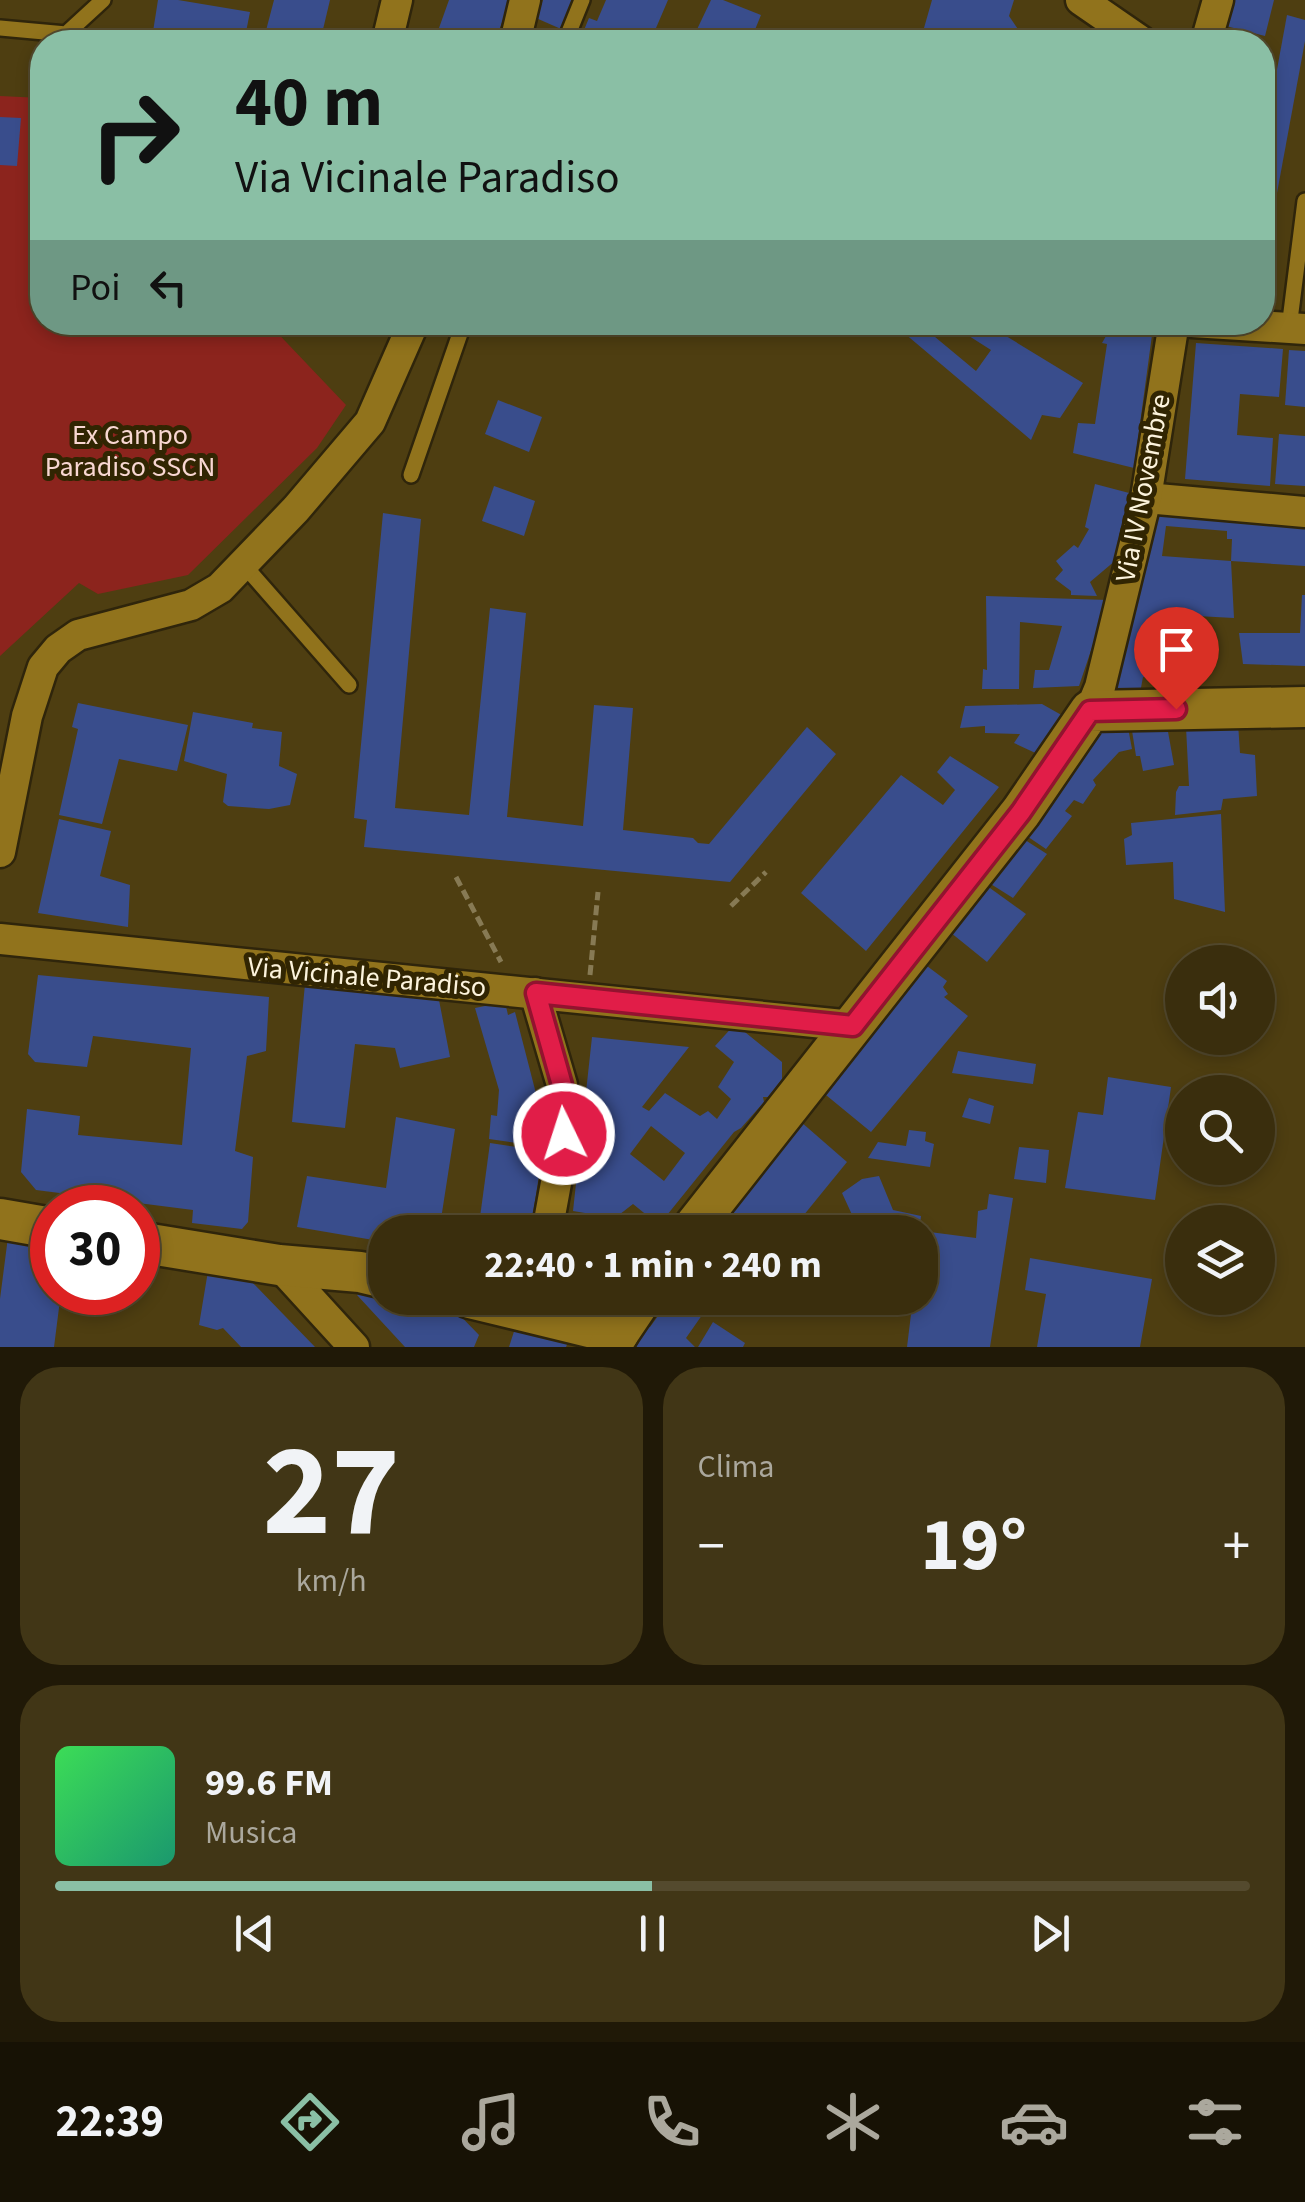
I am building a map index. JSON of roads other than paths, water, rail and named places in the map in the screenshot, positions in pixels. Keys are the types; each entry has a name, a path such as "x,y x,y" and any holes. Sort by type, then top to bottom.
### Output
{"street":[{"path":"389,30 398,0"},
{"path":"518,30 526,0"},
{"path":"1082,0 1125,30"},
{"path":"1209,30 1218,0"},
{"path":"0,852 27,716 43,667 58,648 78,635 191,605 220,588 296,509 370,422 408,335"},
{"name":"Via IV Novembre","path":"1090,711 1100,687 1146,498 1172,335"},
{"path":"1146,498 1305,512"},
{"path":"703,1215 1021,812 1090,711 1305,708"},
{"name":"Via Vicinale Paradiso","path":"0,939 853,1026"},
{"path":"526,992 562,1085 564,1134 550,1215"},
{"path":"0,1219 30,1224"},
{"path":"160,1246 280,1265 368,1274"},
{"path":"280,1265 354,1347"},
{"path":"557,1315 613,1340 630,1315"}],"lane":[{"path":"70,30 104,0"},
{"path":"570,30 582,0"},
{"path":"0,28 30,31"},
{"path":"1297,328 1305,200"},
{"path":"411,475 459,335"},
{"path":"243,564 349,685"}],"park label":[{"name":"Ex Campo Paradiso SSCN","path":"130,451"}]}
